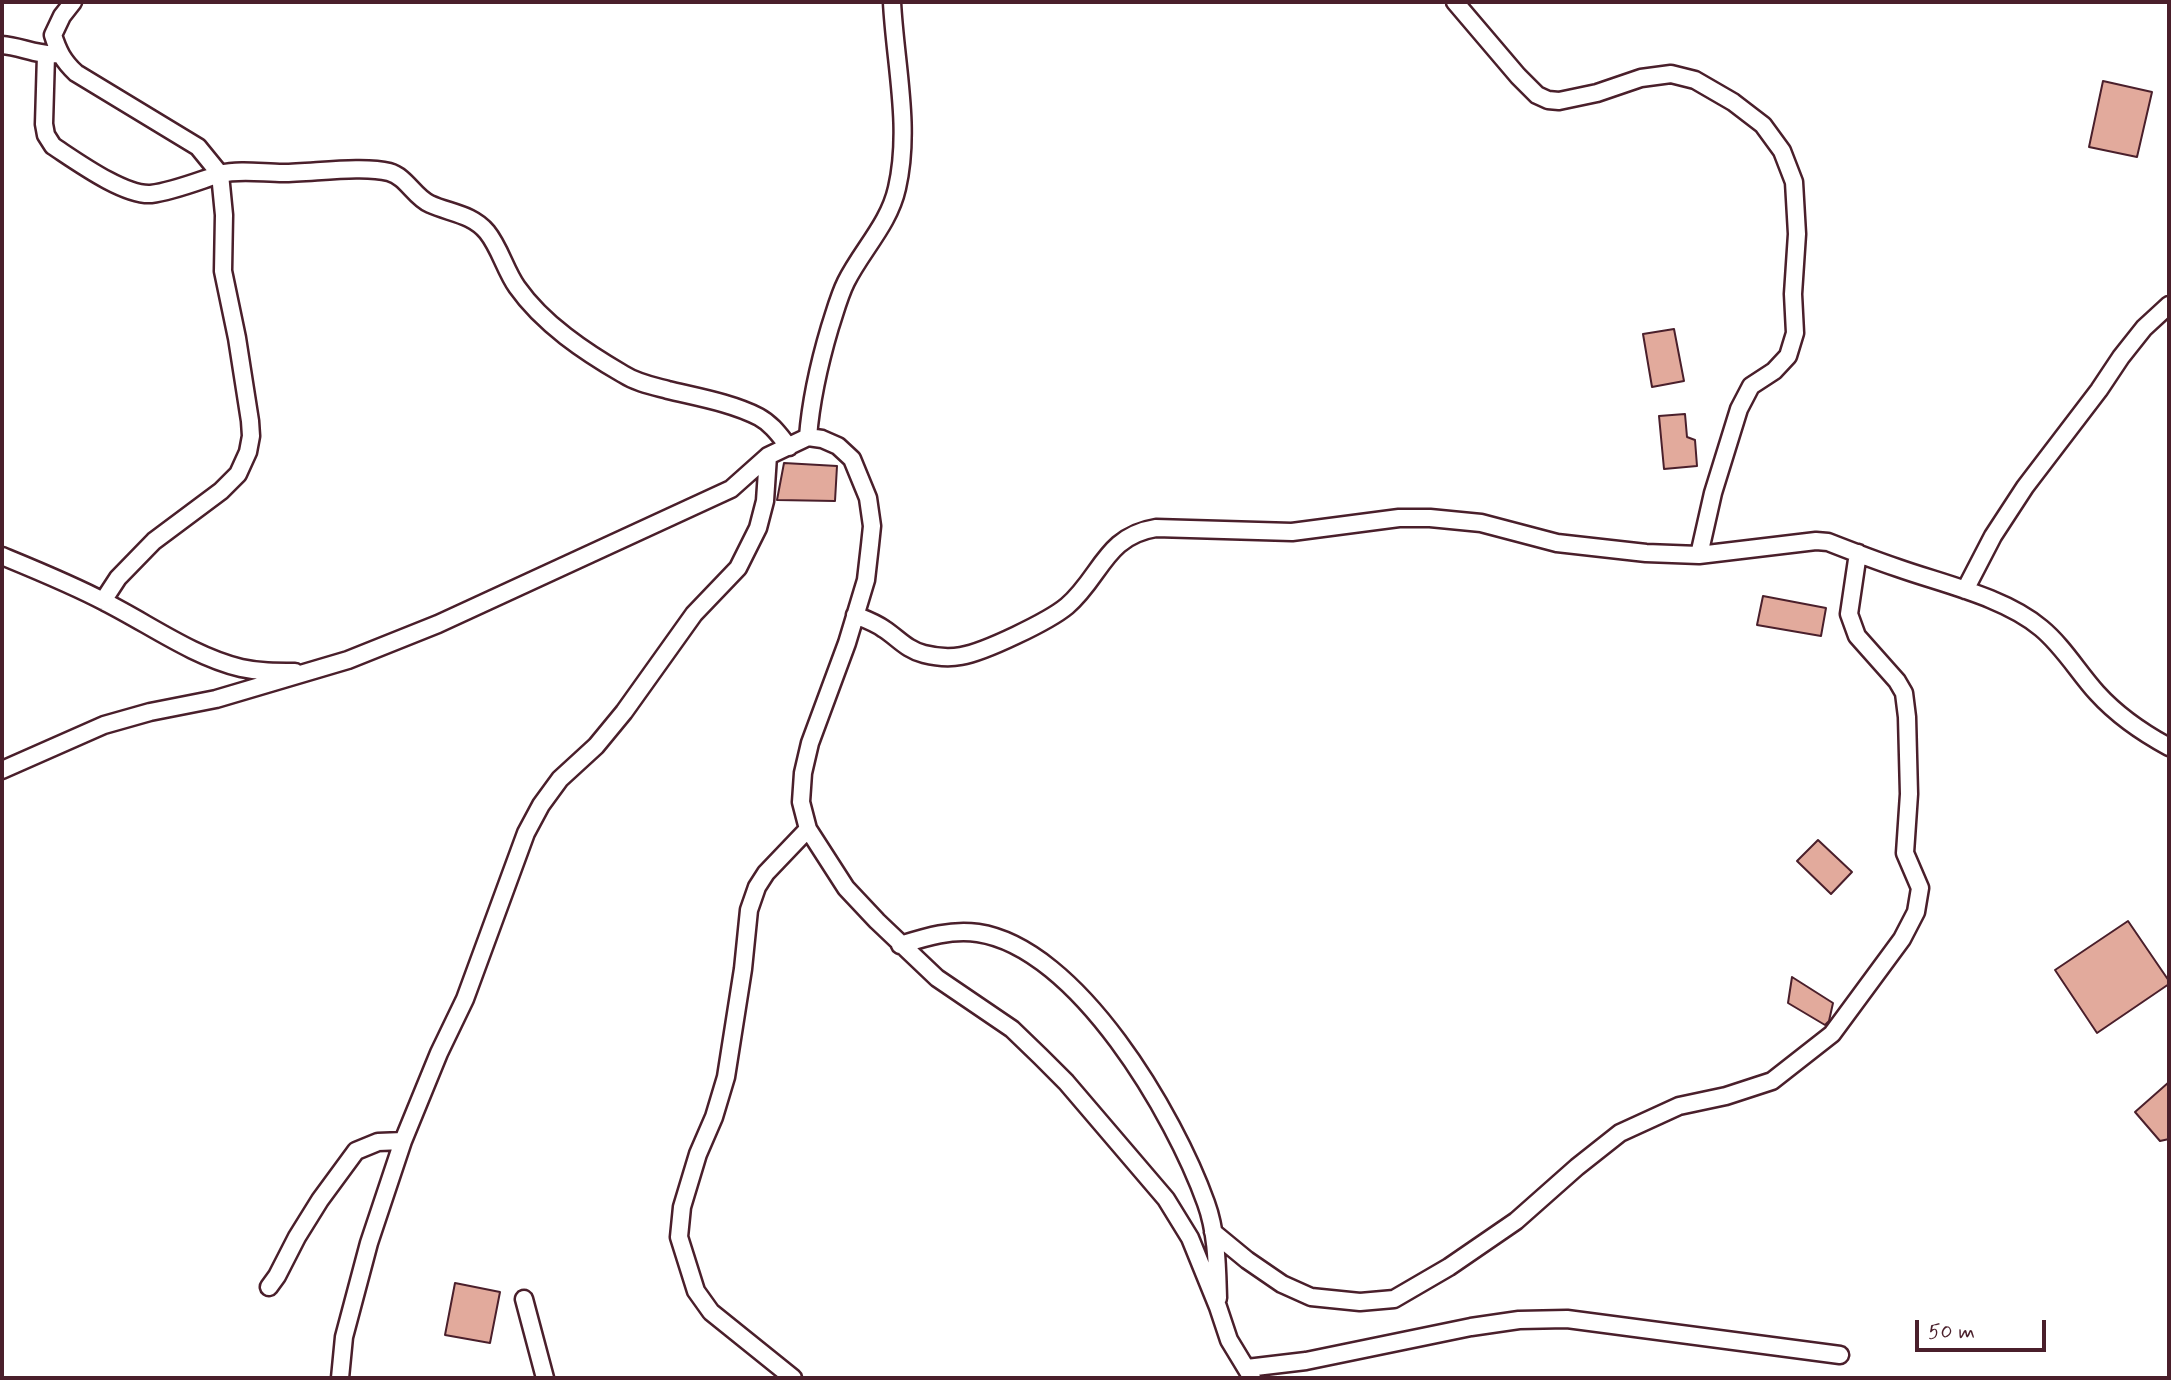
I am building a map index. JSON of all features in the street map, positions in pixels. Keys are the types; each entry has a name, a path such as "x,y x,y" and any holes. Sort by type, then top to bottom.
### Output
{"street":[{"path":"73,2 62,16 53,35 44,124 46,135 53,146 129,191 148,194 232,171 253,173 376,170 397,176 429,204 474,220 486,232 519,290 561,332 594,356 626,376 647,384 760,417 775,429 789,447"},
{"path":"808,437 811,403 820,363 845,283 885,220 897,190 902,153 901,101 892,2"},
{"path":"1455,2 1537,95 1559,102 1641,78 1671,74 1695,80 1733,102 1763,125 1782,151 1794,182 1797,221 1793,294 1795,332 1787,356 1774,371 1751,386 1739,409 1713,493 1699,555"},
{"path":"2,45 52,55 76,73 198,147 220,174 224,215 223,271 250,421 248,452 238,474 222,491 154,541 118,578 103,601"},
{"path":"1965,590 1993,536 2025,486 2144,328 2169,305"},
{"path":"2,770 104,725 150,712 216,699 311,672 438,624 731,489 768,456 808,437 822,439 838,446 852,458 868,498 872,526 866,580 847,643 810,743 803,773 801,802 808,829 846,888 900,945 937,978 1012,1029 1066,1082 1166,1199 1189,1238 1229,1340 1250,1373 1471,1327 1531,1320 1567,1319 1840,1355"},
{"path":"340,1378 344,1338 369,1243 403,1141 465,999 526,833 560,779 596,746 624,712 694,614 738,568 758,528 765,501 768,456"},
{"path":"855,615 885,629 910,649 945,657 962,656 1052,617 1068,605 1126,537 1139,530 1156,528 1292,532 1399,518 1430,517 1481,523 1557,543 1646,553 1699,555 1816,541 1828,542 1965,590 2012,611 2042,629 2119,714 2153,739 2169,747"},
{"path":"1213,1232 1282,1284 1311,1297 1360,1301 1394,1299 1449,1267 1516,1221 1620,1133 1679,1106 1772,1082 1832,1034 1902,939 1916,912 1920,888 1905,853 1909,794 1904,693 1897,681 1857,636 1849,614 1858,553"},
{"path":"2,556 103,601 216,660 264,672 311,672"},
{"path":"793,1378 711,1312 696,1291 679,1237 682,1207 726,1077 743,969 749,910 757,887 766,873 808,829"},
{"path":"900,945 936,934 958,932 996,937 1029,952 1051,970 1115,1035 1143,1076 1171,1126 1207,1205 1213,1232 1218,1307"},
{"path":"269,1287 320,1200 356,1151 378,1142 403,1141"},
{"path":"524,1299 545,1378"}],"building":[{"path":"2103,81 2152,92 2137,157 2089,147"},
{"path":"1674,329 1684,381 1652,387 1643,334"},
{"path":"1685,414 1687,437 1695,440 1697,466 1664,469 1659,416"},
{"path":"784,463 837,466 835,501 777,500"},
{"path":"1763,596 1826,608 1821,636 1757,625"},
{"path":"1818,840 1852,872 1831,894 1797,861"},
{"path":"2128,921 2169,984 2097,1033 2055,970"},
{"path":"1792,977 1833,1003 1829,1021 1825,1025 1788,1003"},
{"path":"2169,1082 2169,1139 2160,1141 2135,1112"},
{"path":"455,1283 500,1292 490,1343 445,1335"}]}
